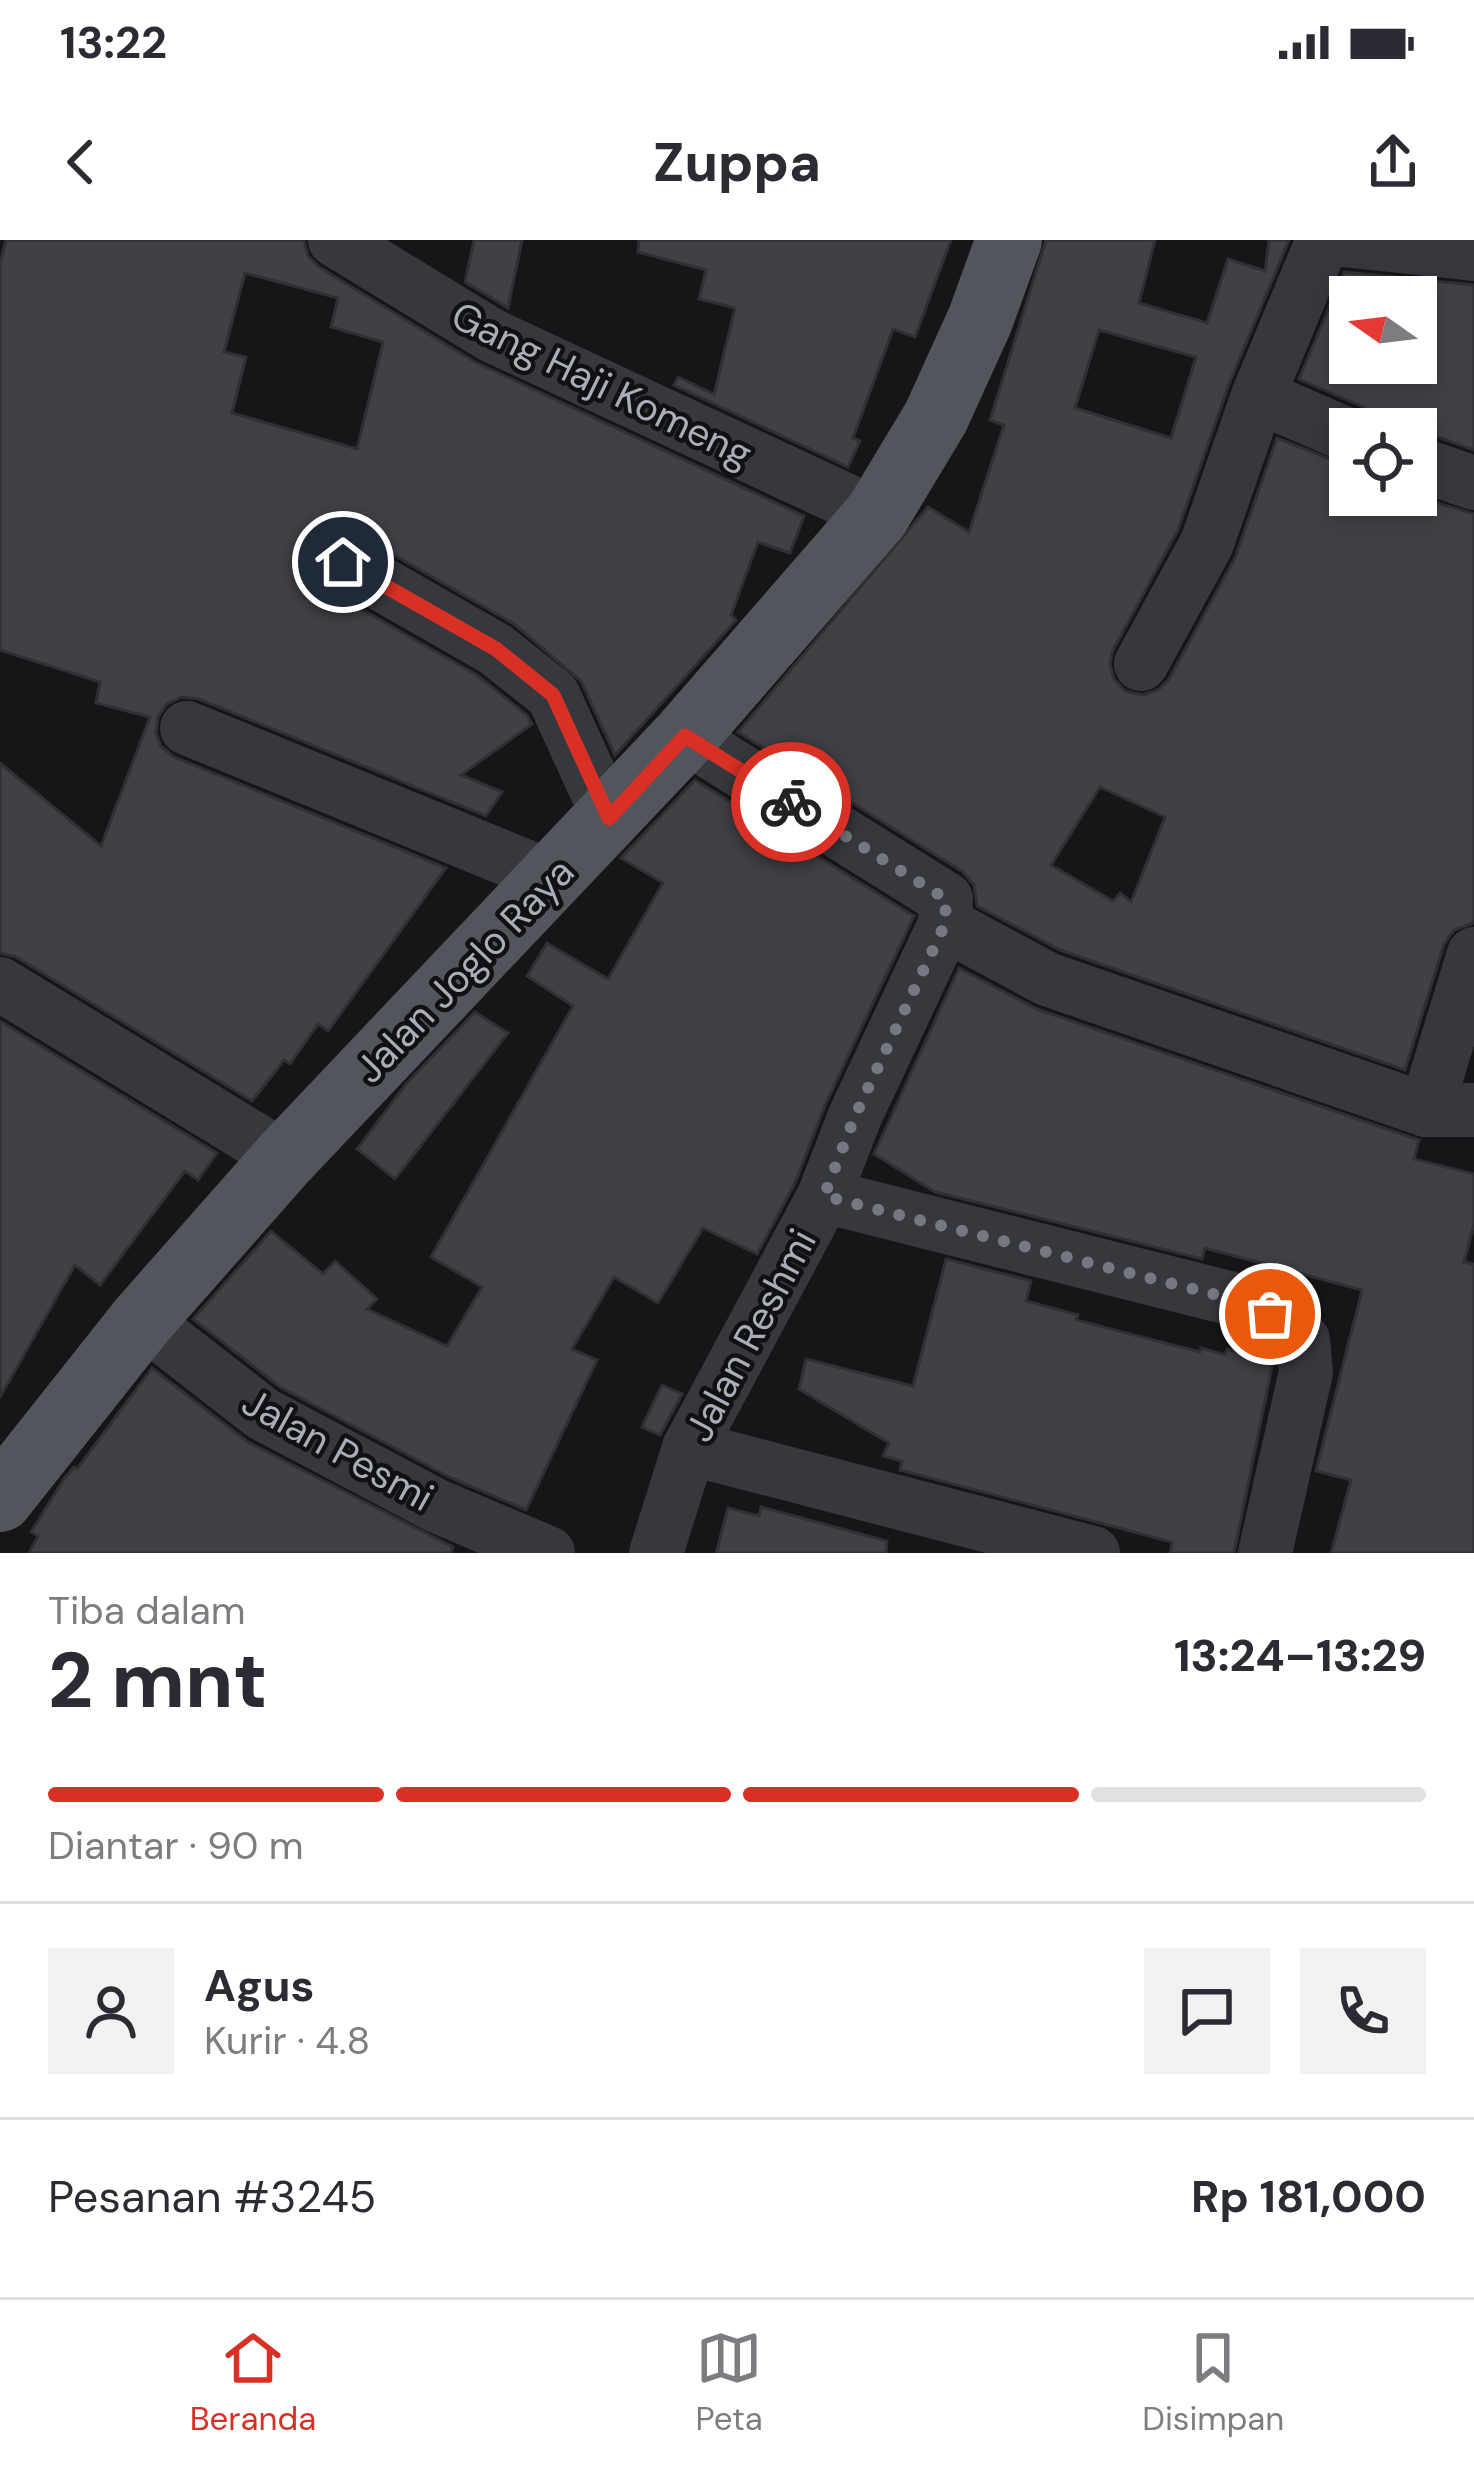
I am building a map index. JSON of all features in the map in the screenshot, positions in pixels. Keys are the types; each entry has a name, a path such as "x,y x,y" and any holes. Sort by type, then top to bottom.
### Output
{"main road":[{"name":"Jalan Joglo Raya","path":"0,1499 142,1321 285,1158 685,736 877,514 936,417 1009,240"}],"street":[{"name":"Gang Haji Komeng","path":"334,240 491,335 877,514"},
{"path":"1141,664 1207,543 1258,396 1323,240"},
{"path":"1343,240 1474,254"},
{"path":"1258,396 1329,427"},
{"path":"1437,470 1474,483"},
{"path":"343,562 496,649 553,695 609,818"},
{"path":"187,728 551,877"},
{"path":"685,736 946,899 945,924 1047,979 1450,1110 1474,955"},
{"name":"Jalan Reshmi","path":"656,1553 689,1448 824,1196 855,1116 945,924"},
{"path":"0,984 285,1158"},
{"path":"824,1196 1245,1302 1270,1314 1303,1340 1306,1372 1265,1553"},
{"name":"Jalan Pesmi","path":"142,1321 263,1414 437,1506 548,1553"},
{"path":"689,1448 977,1538 1094,1553"}],"building":[{"path":"6,240 304,240 308,256 319,267 475,362 804,516 790,553 758,542 731,615 736,620 615,755 581,681 514,624 359,535 342,531 326,536 315,547 315,577 326,589 477,675 532,724 461,775 502,792 486,816 199,699 182,697 167,704 158,717 156,733 161,746 174,757 446,868 328,1031 318,1024 290,1064 284,1060 252,1101 16,957 0,953 0,763 101,846 150,717 96,703 100,682 0,650 0,263","holes":["245,273 338,298 331,327 383,342 357,449 232,413 246,357 224,352"]},
{"path":"474,240 522,240 508,308 465,282"},
{"path":"639,240 951,240 915,337 893,329 853,438 860,441 848,467 674,385 678,377 714,394 735,308 699,299 706,270 638,252"},
{"path":"1046,240 1155,240 1139,303 1207,323 1228,259 1265,271 1269,240 1289,240 1229,384 1178,530 1113,650 1114,679 1125,691 1143,695 1158,690 1169,679 1235,558 1277,438 1329,459 1329,516 1437,516 1437,503 1474,514 1474,923 1454,930 1444,944 1405,1070 1060,950 977,906 974,885 963,872 738,732 928,507 969,532 1004,425 990,420","holes":["1099,330 1196,357 1171,438 1075,408","1100,787 1165,817 1131,902 1120,893 1113,901 1051,865"]},
{"path":"1437,281 1474,285 1474,450 1437,437 1437,408 1363,407 1299,379 1329,308 1329,384 1437,384"},
{"path":"695,780 914,916 826,1103 795,1183 757,1254 703,1228 658,1303 614,1277 572,1349 597,1360 526,1510 451,1478 280,1387 193,1319 271,1231 323,1274 335,1261 377,1299 367,1309 447,1346 482,1287 431,1257 573,1006 527,976 547,943 608,979 663,883 621,858"},
{"path":"959,968 1037,1009 1419,1140 1414,1159 1474,1174 1474,1224 1464,1262 1474,1264 1474,1553 1331,1553 1351,1480 1316,1471 1362,1290 1205,1248 1202,1259 935,1192 874,1154"},
{"path":"475,1012 508,1033 395,1179 357,1149 407,1083"},
{"path":"0,1021 217,1153 198,1180 185,1171 100,1285 75,1265 0,1397"},
{"path":"946,1259 1031,1281 1026,1301 1078,1315 1076,1320 1200,1352 1201,1348 1225,1355 1227,1349 1273,1362 1234,1553 1170,1553 1172,1542 900,1470 902,1461 883,1456 889,1443 799,1389 806,1359 913,1386"},
{"path":"152,1368 248,1442 453,1547 451,1553 29,1553 38,1536 31,1532 64,1479 77,1469"},
{"path":"662,1385 682,1394 660,1435 642,1427"},
{"path":"761,1507 887,1541 886,1553 716,1553 728,1508 759,1516"}],"way so far":[{"path":"791,802 946,899 945,924 855,1116 824,1196 1245,1302 1270,1314"}],"route":[{"path":"343,562 496,649 553,695 609,818 685,736 791,802"}]}
